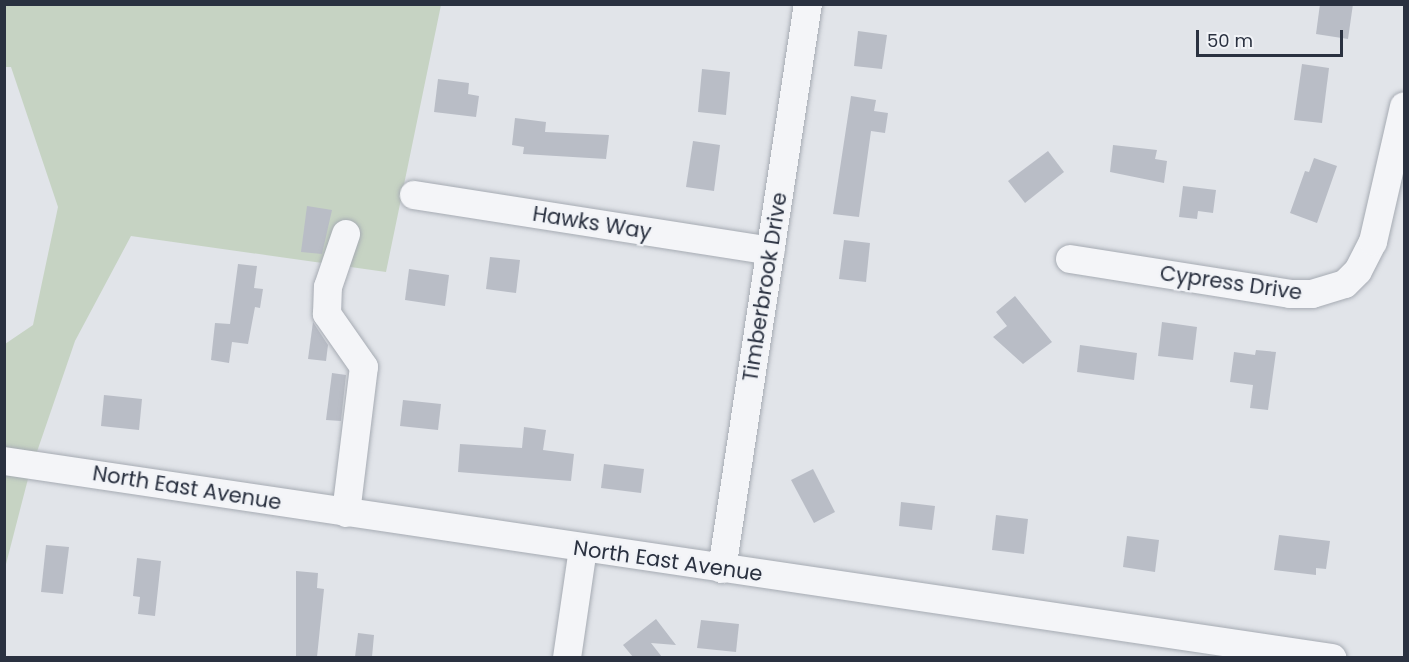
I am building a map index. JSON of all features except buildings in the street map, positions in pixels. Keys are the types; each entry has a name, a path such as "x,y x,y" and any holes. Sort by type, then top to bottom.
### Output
{"street":[{"name":"Timberbrook Drive","path":"722,569 808,4"},
{"name":"Cypress Drive","path":"1070,259 1290,294 1312,294 1345,284 1358,271 1373,242 1404,107"},
{"name":"Hawks Way","path":"414,195 771,251"},
{"path":"346,234 328,287 327,314 364,367 346,513"},
{"name":"North East Avenue","path":"4,461 722,569 1332,657"},
{"path":"567,657 583,548"}],"green space":[{"path":"5,5 441,5 386,272 131,236 75,341 29,475 5,568 5,344 33,325 58,207 11,67 5,67"}]}
